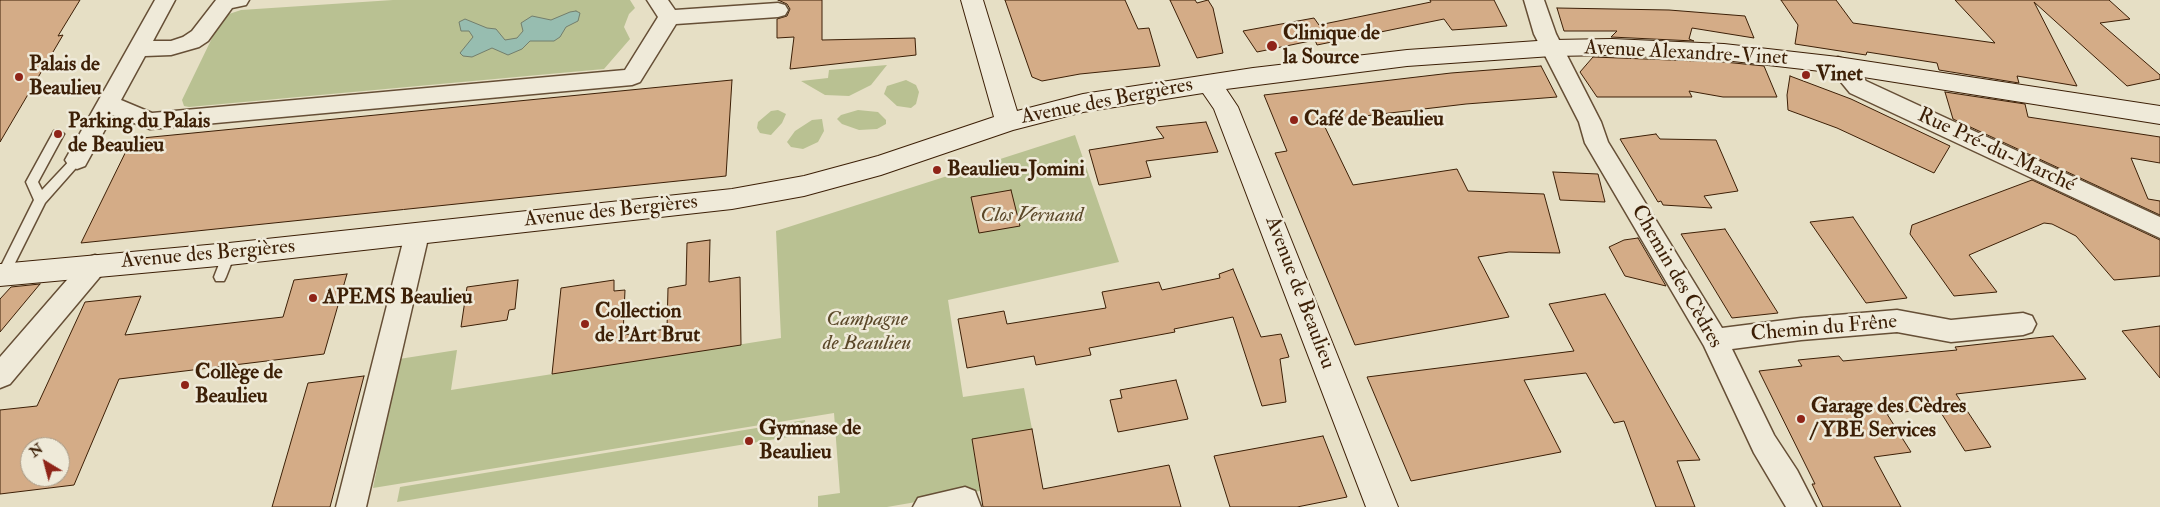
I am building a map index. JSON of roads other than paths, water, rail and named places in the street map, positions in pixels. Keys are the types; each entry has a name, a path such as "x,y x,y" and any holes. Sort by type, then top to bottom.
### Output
{"street":[{"path":"138,49 171,48 191,42 200,36 225,4 239,0"},
{"path":"972,0 1008,122"},
{"name":"Chemin des Cèdres","path":"1534,0 1545,34 1590,122 1597,143 1715,340 1761,438 1787,479 1801,507"},
{"path":"77,160 138,49 156,4"},
{"path":"108,104 150,121 632,77 663,8 778,10"},
{"name":"Avenue Alexandre-Vinet","path":"1209,83 1407,58 1552,48 1670,49 1738,53 1838,65 2160,115"},
{"name":"Rue Pré-du-Marché","path":"1838,65 1858,88 2160,228"},
{"name":"Avenue des Bergières","path":"1,275 95,266 225,266 416,234 732,199 795,187 881,165 1008,122 1083,103 1209,83"},
{"name":"Avenue de Beaulieu","path":"1209,83 1226,107 1382,507"},
{"path":"351,507 416,234"},
{"path":"0,376 95,266"},
{"name":"Chemin du Frêne","path":"1715,340 1801,329 1897,321 1952,332 2023,324"},
{"path":"928,507 965,500 966,507"}],"lane":[{"path":"40,200 32,182 58,134"},
{"path":"1,275 40,200 77,160"}],"water":[{"path":"576,11 580,13 578,21 566,27 560,37 554,41 530,41 522,49 508,55 492,48 472,57 463,56 460,53 473,37 469,31 461,31 459,22 465,19 487,28 496,29 505,40 517,38 523,31 521,23 532,16 551,20"}],"place":[{"name":"Clinique de la Source","path":"1272,46"},
{"name":"Vinet","path":"1806,75"},
{"name":"Palais de Beaulieu","path":"19,77"},
{"name":"Café de Beaulieu","path":"1294,120"},
{"name":"Parking du Palais de Beaulieu","path":"58,134"},
{"name":"Beaulieu-Jomini","path":"937,170"},
{"name":"APEMS Beaulieu","path":"313,298"},
{"name":"Collection de l’Art Brut","path":"585,324"},
{"name":"Collège de Beaulieu","path":"185,385"},
{"name":"Garage des Cèdres / YBE Services","path":"1801,419"},
{"name":"Gymnase de Beaulieu","path":"749,441"}],"park label":[{"name":"Clos Vernand","path":"1032,216"},
{"name":"Campagne de Beaulieu","path":"867,332"}]}
